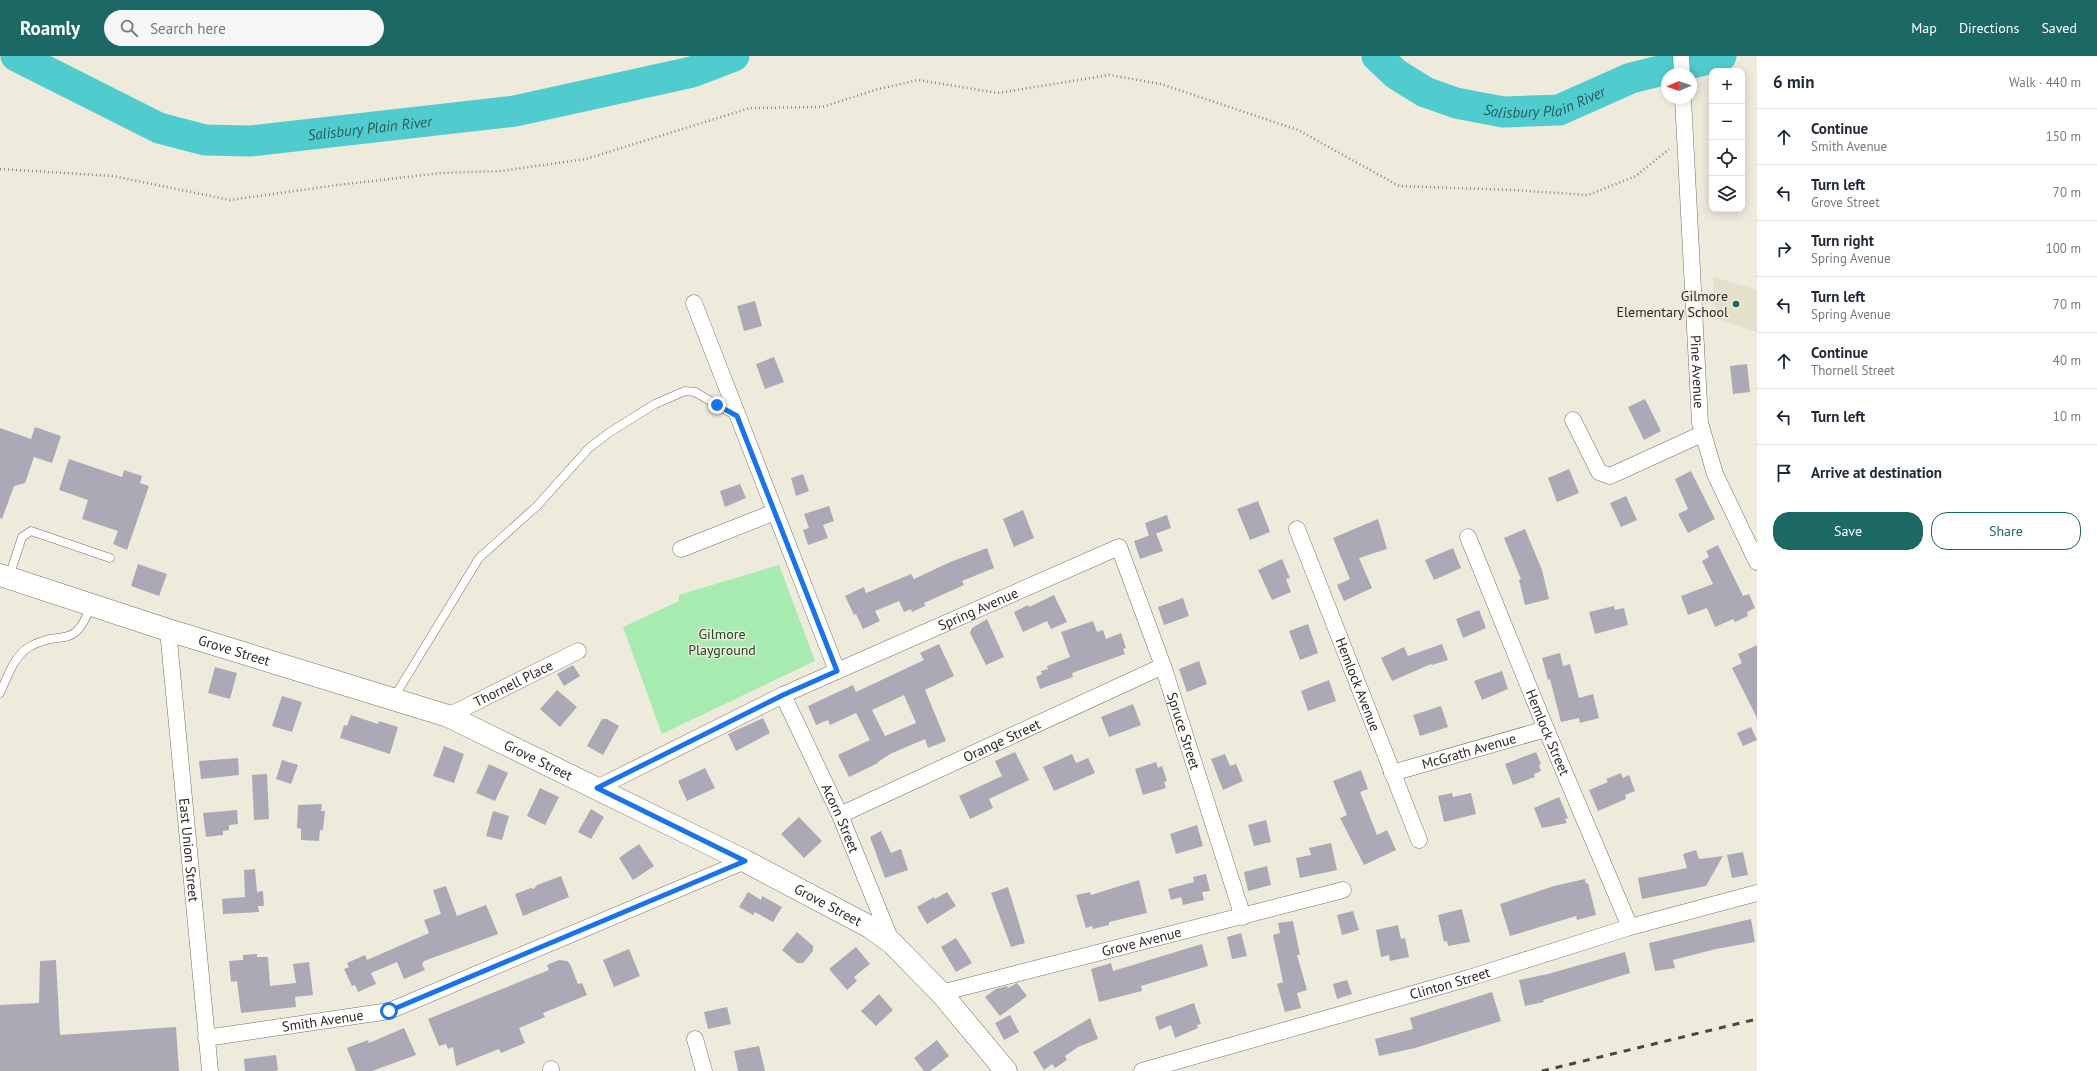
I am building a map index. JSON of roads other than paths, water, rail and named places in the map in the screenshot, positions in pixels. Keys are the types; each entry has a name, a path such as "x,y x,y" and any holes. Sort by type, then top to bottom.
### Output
{"main road":[{"name":"Grove Street","path":"5,576 168,630 448,716 745,861 870,927 892,943 941,993 1006,1071"}],"street":[{"path":"1681,56 1682,68"},
{"name":"Pine Avenue","path":"1684,104 1699,412 1702,434 1715,474 1757,562"},
{"path":"694,303 837,671"},
{"path":"1573,420 1599,472 1610,476 1702,434"},
{"path":"681,549 775,512"},
{"name":"Hemlock Avenue","path":"1297,529 1419,840"},
{"name":"Hemlock Street","path":"1468,537 1546,729 1630,927"},
{"name":"Spring Avenue","path":"597,788 783,695 1119,547"},
{"name":"Spruce Street","path":"1119,547 1163,666 1243,917"},
{"name":"East Union Street","path":"168,630 210,1071"},
{"name":"Thornell Place","path":"448,716 578,651"},
{"name":"Orange Street","path":"840,814 1163,666"},
{"name":"Acorn Street","path":"783,695 840,814 892,943"},
{"name":"McGrath Avenue","path":"1392,772 1546,729"},
{"name":"Smith Avenue","path":"206,1038 389,1011 745,861"},
{"name":"Grove Avenue","path":"941,993 1243,917 1343,890"},
{"name":"Clinton Street","path":"1142,1071 1469,978 1630,927 1757,893"},
{"path":"695,1039 704,1071"}],"lane":[{"path":"393,698 479,558 537,506 589,448 610,432 655,404 685,391 695,392 737,416"},
{"path":"5,576 22,537 31,531 110,558"},
{"path":"0,693 17,658 28,647 44,640 60,639 74,634 84,624 91,604"}],"waterway":[{"name":"Salisbury Plain River","path":"16,56 159,128 205,140 250,141 515,111 692,72 734,56"},
{"name":"Salisbury Plain River","path":"1377,56 1396,74 1425,92 1456,103 1503,112 1559,110 1631,78 1721,56"}],"railway":[{"path":"1542,1071 1757,1019"}],"place":[{"name":"Gilmore Elementary School","path":"1736,304"}],"park label":[{"name":"Gilmore Playground","path":"722,642"}]}
